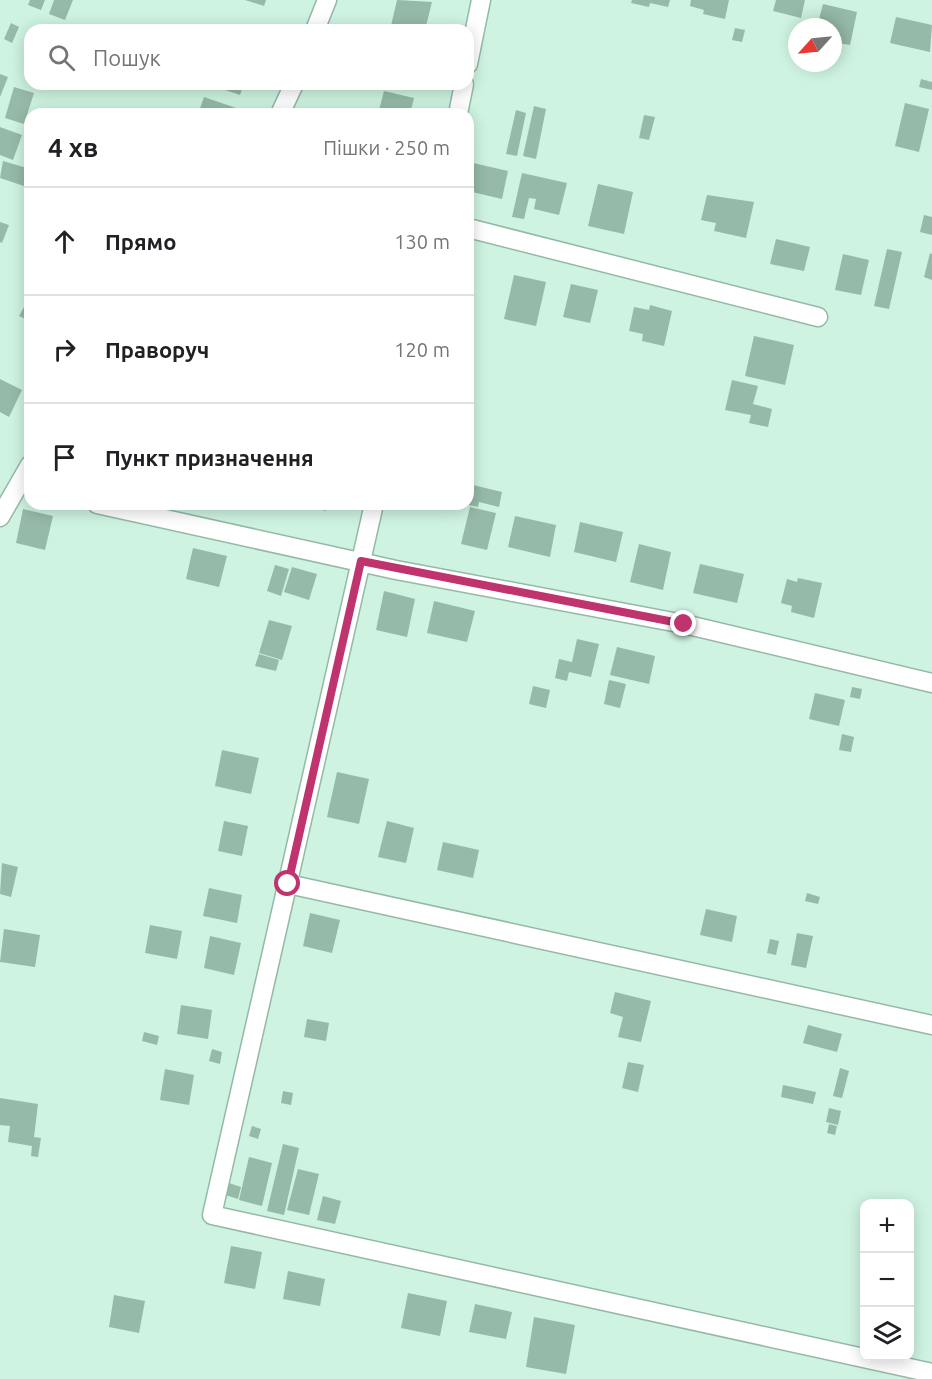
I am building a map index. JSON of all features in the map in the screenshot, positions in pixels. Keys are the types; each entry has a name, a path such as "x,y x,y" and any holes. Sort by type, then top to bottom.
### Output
{"street":[{"path":"317,24 327,0"},
{"path":"474,37 482,0"},
{"path":"283,108 291,90"},
{"path":"459,108 463,90"},
{"path":"474,230 818,317"},
{"path":"0,517 24,479"},
{"path":"125,510 361,561 684,624 932,682"},
{"path":"373,510 212,1215 932,1372"},
{"path":"288,884 932,1025"}],"building":[{"path":"30,0 45,0 41,10 28,5"},
{"path":"54,0 73,0 65,20 49,14"},
{"path":"245,0 266,0 264,6"},
{"path":"397,0 432,2 426,24 391,24"},
{"path":"632,0 670,0 668,7 650,3 649,7 631,3"},
{"path":"691,0 729,0 725,19 703,14 704,10 690,6"},
{"path":"776,0 805,0 801,18 773,11"},
{"path":"823,4 857,12 850,45 842,44 842,18 819,18"},
{"path":"896,17 932,25 930,52 890,43"},
{"path":"11,23 19,27 12,43 4,39"},
{"path":"735,28 745,30 742,42 732,40"},
{"path":"0,74 8,77 0,97"},
{"path":"921,79 932,82 932,90 919,87"},
{"path":"14,87 34,93 29,108 24,108 24,124 5,118"},
{"path":"225,90 242,90 240,95"},
{"path":"384,91 414,98 412,108 380,108"},
{"path":"204,97 236,108 200,108"},
{"path":"905,103 929,109 919,152 895,146"},
{"path":"534,106 546,109 536,159 523,156"},
{"path":"516,110 526,113 517,156 506,154"},
{"path":"644,115 655,117 649,140 639,138"},
{"path":"0,127 22,135 13,160 0,155"},
{"path":"3,161 24,167 24,186 0,178"},
{"path":"474,163 508,171 502,199 474,192"},
{"path":"522,173 567,183 559,215 534,209 536,199 529,198 524,219 512,217"},
{"path":"598,184 633,192 624,234 588,226"},
{"path":"707,195 754,202 746,238 714,231 716,223 701,220"},
{"path":"924,215 932,217 932,235 920,232"},
{"path":"0,222 9,225 2,243 0,242"},
{"path":"776,239 810,247 804,271 770,264"},
{"path":"887,249 902,252 889,309 874,306"},
{"path":"930,253 932,254 932,280 924,277"},
{"path":"843,254 869,260 861,295 835,290"},
{"path":"514,275 546,282 536,326 504,319"},
{"path":"571,284 598,290 590,323 563,317"},
{"path":"650,305 672,311 664,346 642,341 643,334 629,331 634,307 649,310"},
{"path":"24,307 24,318 19,316"},
{"path":"754,336 794,345 785,385 745,376"},
{"path":"0,379 22,390 9,417 0,412"},
{"path":"732,380 758,386 753,404 772,409 768,427 749,423 751,415 725,410"},
{"path":"474,485 502,492 499,507 479,502 478,507 474,506"},
{"path":"474,508 496,513 487,550 461,544 469,510 474,510"},
{"path":"23,509 53,516 45,550 16,543"},
{"path":"515,516 556,525 550,557 508,547"},
{"path":"580,522 623,532 616,562 574,552"},
{"path":"639,544 671,552 663,590 630,582"},
{"path":"193,548 227,556 219,587 186,579"},
{"path":"700,564 744,574 737,603 693,593"},
{"path":"275,565 289,569 281,596 267,591"},
{"path":"292,567 317,574 309,600 284,592"},
{"path":"798,578 822,583 814,618 791,612 792,606 781,603 787,579 797,582"},
{"path":"384,591 415,599 407,637 376,630"},
{"path":"434,601 475,611 467,642 427,633"},
{"path":"269,620 292,626 282,660 259,653"},
{"path":"577,639 599,644 591,677 569,672 567,681 555,678 559,659 572,662"},
{"path":"617,647 655,656 649,684 610,675"},
{"path":"259,654 279,660 276,671 255,666"},
{"path":"609,680 626,684 620,708 604,704"},
{"path":"533,686 550,690 546,708 529,704"},
{"path":"852,687 862,689 860,699 850,697"},
{"path":"815,693 845,700 839,726 809,719"},
{"path":"842,734 854,737 851,752 839,750"},
{"path":"222,750 259,758 251,794 215,786"},
{"path":"337,772 369,779 359,824 327,817"},
{"path":"224,821 248,826 242,856 218,851"},
{"path":"387,821 414,828 406,863 378,857"},
{"path":"443,842 479,850 473,878 437,870"},
{"path":"2,863 18,867 11,897 0,894"},
{"path":"209,888 242,895 237,923 203,916"},
{"path":"807,893 820,897 818,904 805,901"},
{"path":"706,909 737,916 732,942 700,935"},
{"path":"310,913 340,920 332,953 303,946"},
{"path":"150,925 182,931 177,959 145,953"},
{"path":"4,929 40,935 35,967 0,962"},
{"path":"797,933 813,936 806,968 791,965"},
{"path":"210,936 241,943 234,975 204,968"},
{"path":"770,939 779,941 776,955 767,953"},
{"path":"615,992 651,1001 641,1042 618,1037 623,1017 610,1013"},
{"path":"181,1005 212,1010 208,1039 177,1034"},
{"path":"307,1019 329,1023 326,1041 304,1037"},
{"path":"808,1025 842,1034 837,1052 803,1043"},
{"path":"144,1032 159,1036 157,1045 142,1041"},
{"path":"212,1049 222,1052 220,1064 209,1061"},
{"path":"628,1062 644,1065 638,1092 622,1088"},
{"path":"840,1068 849,1071 842,1098 833,1096"},
{"path":"165,1069 194,1075 189,1105 160,1100"},
{"path":"783,1085 816,1092 813,1104 781,1097"},
{"path":"283,1091 293,1093 291,1105 281,1103"},
{"path":"0,1098 38,1104 34,1137 41,1138 38,1157 31,1156 32,1146 8,1142 10,1126 0,1125"},
{"path":"829,1108 841,1111 838,1125 826,1122"},
{"path":"829,1124 837,1126 835,1135 827,1133"},
{"path":"252,1126 261,1129 258,1139 249,1136"},
{"path":"283,1144 299,1148 284,1215 267,1211"},
{"path":"249,1157 272,1163 262,1206 239,1200"},
{"path":"298,1169 319,1174 309,1215 287,1210"},
{"path":"226,1182 241,1187 238,1199 222,1194"},
{"path":"323,1196 341,1201 335,1224 317,1220"},
{"path":"231,1246 262,1252 255,1289 224,1283"},
{"path":"288,1271 325,1279 320,1306 283,1299"},
{"path":"408,1293 447,1301 440,1336 401,1328"},
{"path":"114,1295 145,1301 139,1333 109,1327"},
{"path":"475,1304 512,1312 506,1339 469,1332"},
{"path":"534,1317 575,1325 566,1374 526,1367"}],"route":[{"path":"288,884 361,561 559,602 684,624"}]}
